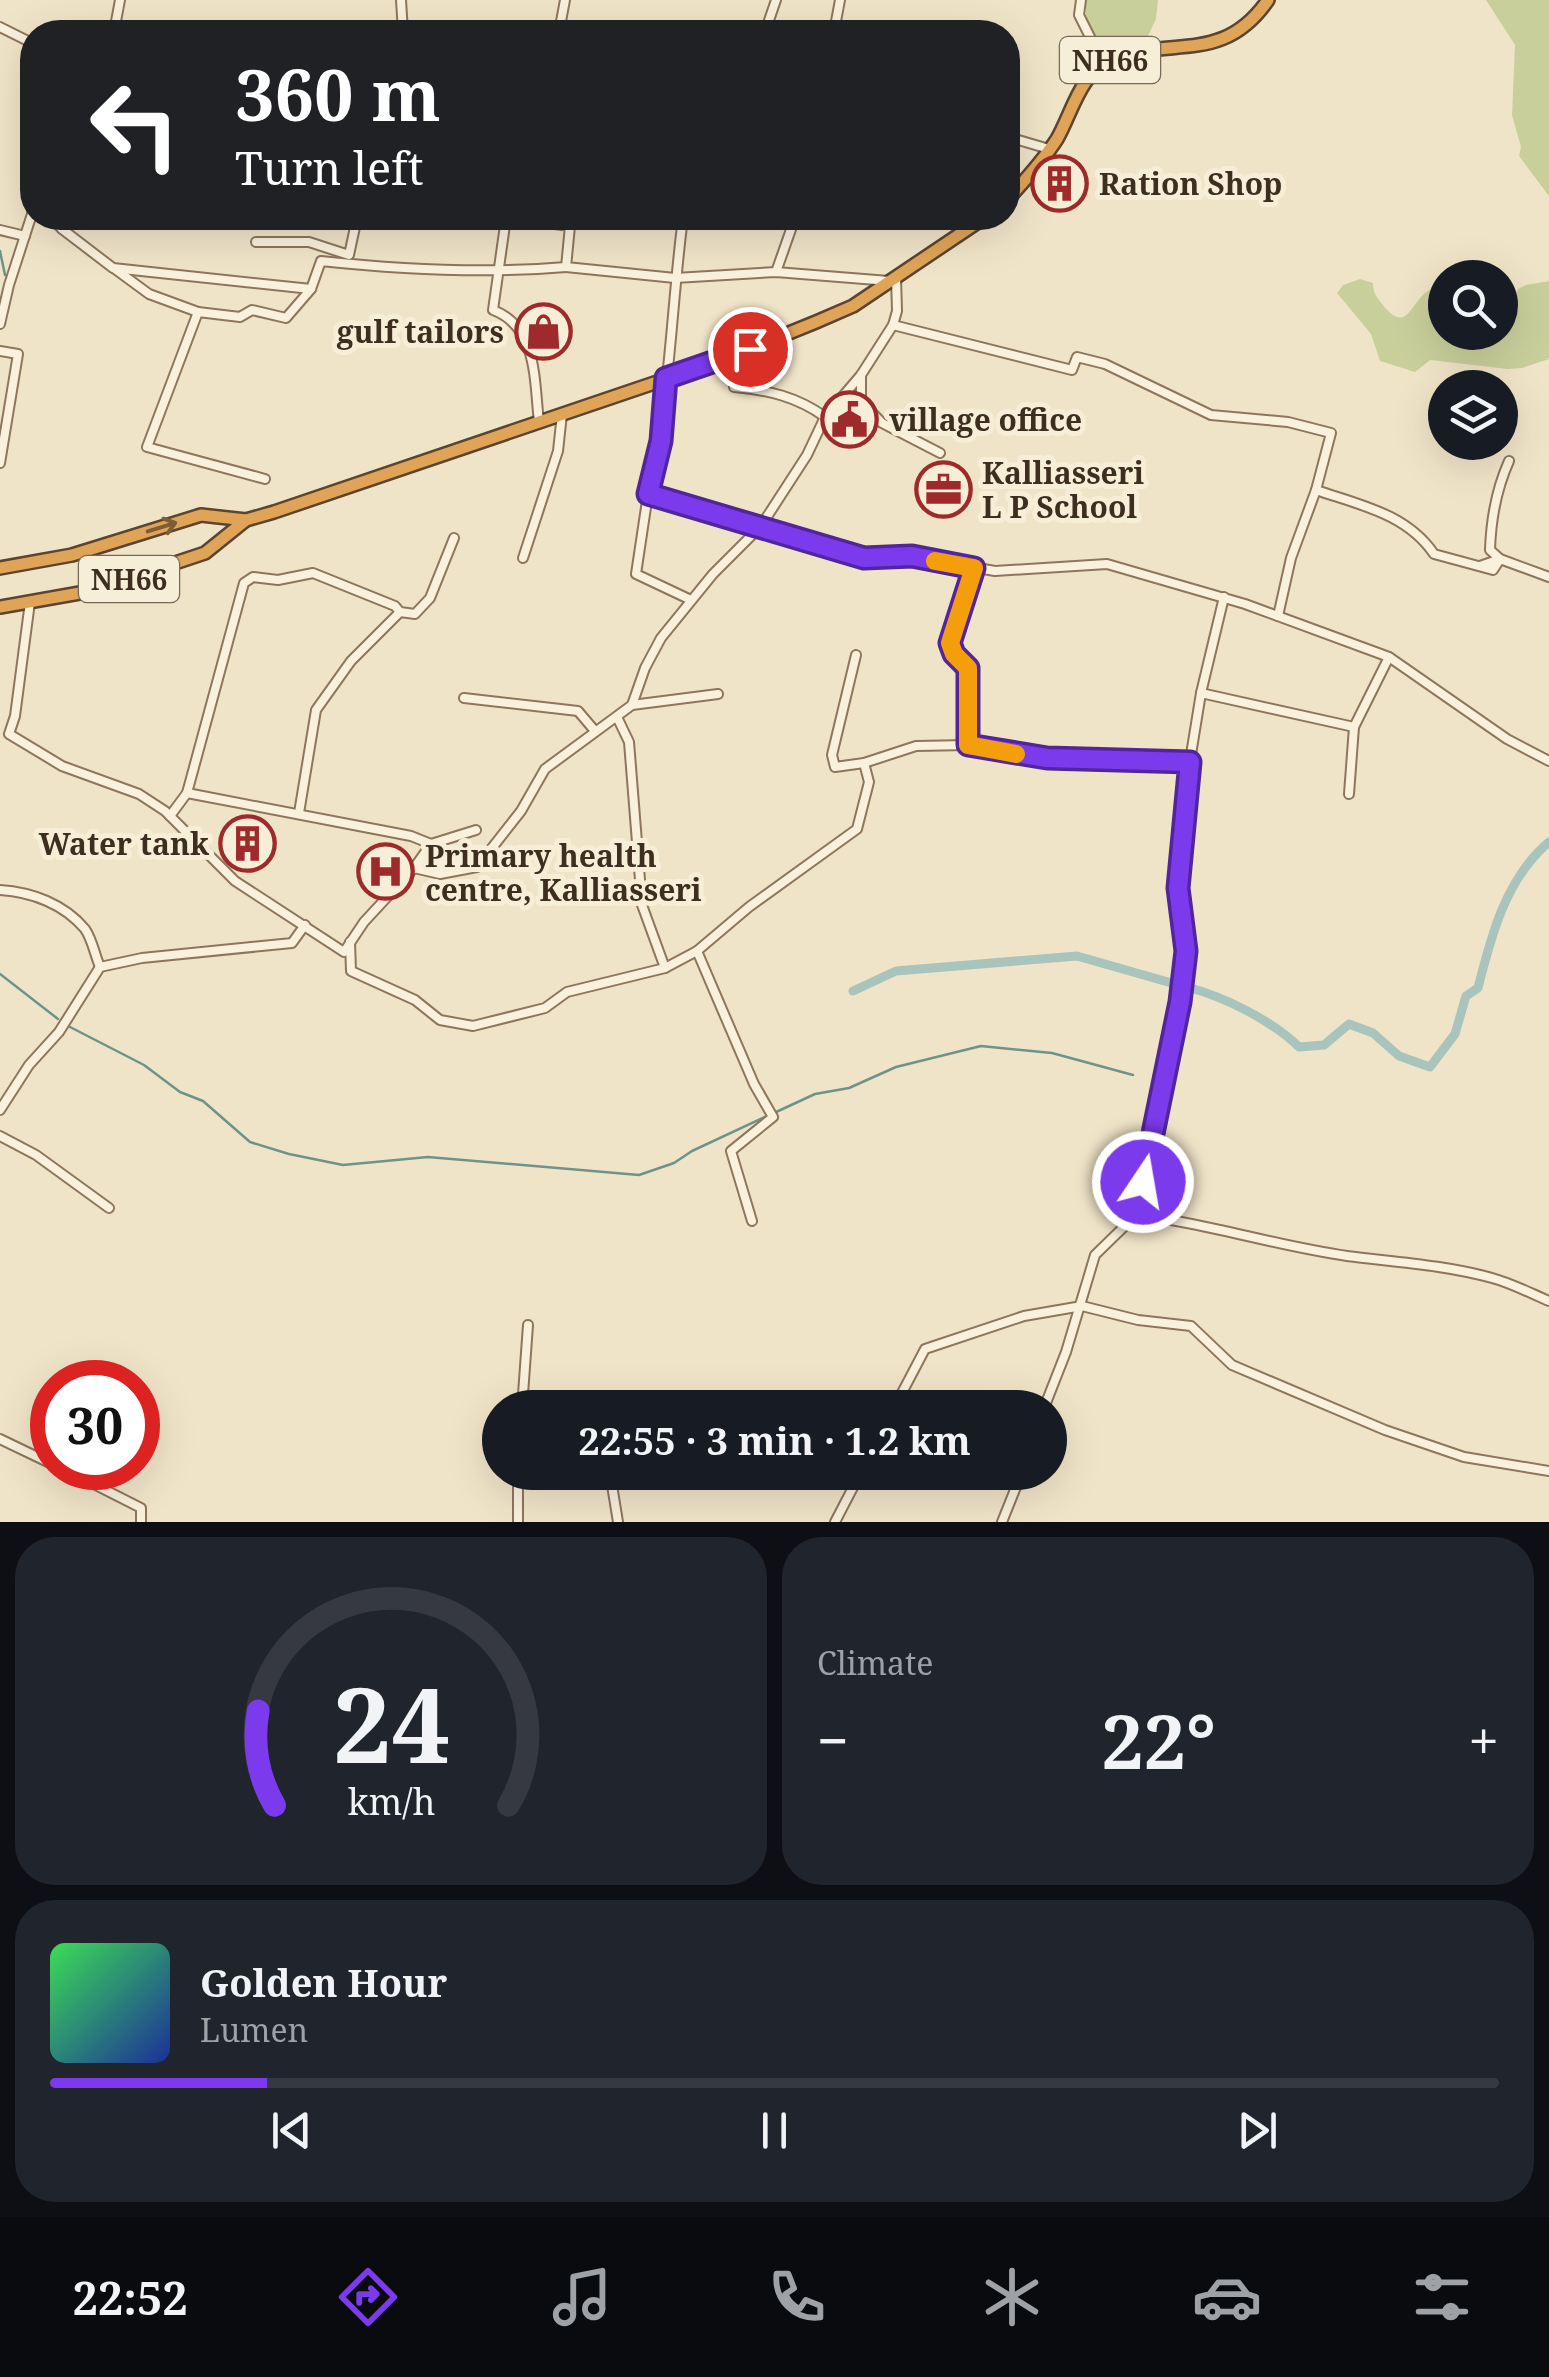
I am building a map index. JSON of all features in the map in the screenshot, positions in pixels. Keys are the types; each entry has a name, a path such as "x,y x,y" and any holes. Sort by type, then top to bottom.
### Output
{"highway":[{"name":"NH66","path":"1020,185 1050,149 1082,86 1096,68 1115,58 1197,46 1226,37 1244,27 1268,0"},
{"name":"NH66","path":"0,607 91,591 204,553 246,520 396,472 816,322 853,306 966,230"},
{"name":"NH66","path":"0,568 72,555 201,515 246,520"}],"street":[{"path":"1081,0 1079,15 1092,41 1111,50 1115,58"},
{"path":"1020,140 1050,149"},
{"path":"0,230 25,236"},
{"path":"0,324 8,285 27,230"},
{"path":"65,230 149,294 198,312 240,317 252,310 286,318 311,289 321,261 417,272 498,273 566,268 675,278 776,272 894,279 893,324 860,374 825,416 807,455 761,526 661,638 632,705"},
{"path":"256,242 310,242 349,254 354,230"},
{"path":"503,230 493,310 512,317 530,350 539,422"},
{"path":"566,268 570,230"},
{"path":"681,230 661,441 636,574 691,600"},
{"path":"776,272 791,230"},
{"path":"114,268 311,289"},
{"path":"198,312 148,447 265,478"},
{"path":"893,324 1072,370 1076,357 1091,360 1211,415 1288,422 1330,433 1316,490 1291,558 1278,616"},
{"path":"0,351 18,354 0,463"},
{"path":"860,374 861,401 882,423 940,453"},
{"path":"734,387 779,394 807,404 825,416"},
{"path":"523,558 558,451 562,414"},
{"path":"1509,461 1491,522 1490,550 1500,559 1549,577"},
{"path":"1316,490 1398,519 1424,538 1434,554 1493,570 1500,559"},
{"path":"648,494 864,558 912,556 995,571 1106,564 1224,597 1389,656 1508,738 1549,761"},
{"path":"170,816 187,793 244,583 253,577 278,580 312,574 376,598 400,612 415,614 430,598 454,538"},
{"path":"968,745 968,668 954,654 950,643 974,568"},
{"path":"1051,1390 1082,1306 1095,1254 1136,1215 1180,1002 1186,951 1178,888 1190,762 1201,693 1224,597"},
{"path":"30,602 15,716 9,734 62,766 139,794 170,816 235,881 344,952 432,844 476,830"},
{"path":"299,813 316,710 350,661 400,612"},
{"path":"856,655 832,755 835,767 916,746 968,745 1047,758 1190,762"},
{"path":"1349,794 1354,727 1389,656"},
{"path":"1201,693 1354,727"},
{"path":"414,868 440,874 478,867 522,811 545,769 632,705 718,694"},
{"path":"464,698 578,711 595,731"},
{"path":"617,717 629,742 642,905 664,968"},
{"path":"350,942 352,971 415,1000 440,1020 473,1026 545,1008 568,992 664,968 698,951 750,907 857,829 869,782 864,762"},
{"path":"187,793 411,836 432,844"},
{"path":"0,890 30,893 54,904 86,930 100,966"},
{"path":"0,1110 30,1065 59,1032 100,966 292,943 305,925"},
{"path":"698,951 754,1084 771,1113 731,1151 752,1221"},
{"path":"0,1136 36,1155 110,1208"},
{"path":"1136,1215 1349,1256 1480,1275 1549,1301"},
{"path":"903,1390 925,1349 1024,1316 1082,1306 1138,1320 1191,1326 1232,1365 1385,1430 1464,1457 1549,1472"},
{"path":"523,1390 528,1325"},
{"path":"0,1439 30,1453"},
{"path":"105,1490 140,1508 141,1522"},
{"path":"518,1490 518,1522"},
{"path":"613,1490 618,1522"},
{"path":"835,1522 851,1490"},
{"path":"1002,1522 1015,1490"}],"green space":[{"path":"1086,0 1158,0 1156,19 1144,44 1096,37 1086,26"},
{"path":"1486,0 1549,0 1549,196 1519,156 1521,147 1512,115 1515,45"},
{"path":"1360,279 1373,283 1375,294 1396,317 1406,316 1428,291 1428,350 1518,350 1518,289 1549,281 1549,359 1508,369 1430,360 1415,372 1380,361 1371,334 1337,293 1343,285"}],"waterway":[{"path":"0,251 5,275"},
{"path":"1187,987 1247,1011 1299,1047 1324,1045 1349,1024 1373,1033 1399,1056 1430,1067 1455,1034 1466,996 1478,988 1495,928 1511,890 1534,856 1549,842"},
{"path":"853,991 896,971 1077,956 1175,984"},
{"path":"0,974 58,1019"},
{"path":"70,1027 144,1065 180,1092 203,1101 250,1142 343,1165 428,1157 639,1175 674,1163 767,1116"},
{"path":"774,1113 815,1094 849,1088 896,1067 981,1046 1052,1053 1133,1075"}],"slow traffic":[{"path":"935,561 974,568 950,643 954,654 968,668 968,745 1016,754"}],"place":[{"name":"Ration Shop","path":"1060,183"},
{"name":"gulf tailors","path":"543,331"},
{"name":"village office","path":"850,419"},
{"name":"Kalliasseri L P School","path":"943,489"},
{"name":"Water tank","path":"248,843"},
{"name":"Primary health centre, Kalliasseri","path":"386,872"}],"route":[{"path":"750,349 666,378 661,441 648,494 864,558 912,556 974,568 950,643 954,654 968,668 968,745 1047,758 1190,762 1178,888 1186,951 1180,1002 1143,1182"}]}
